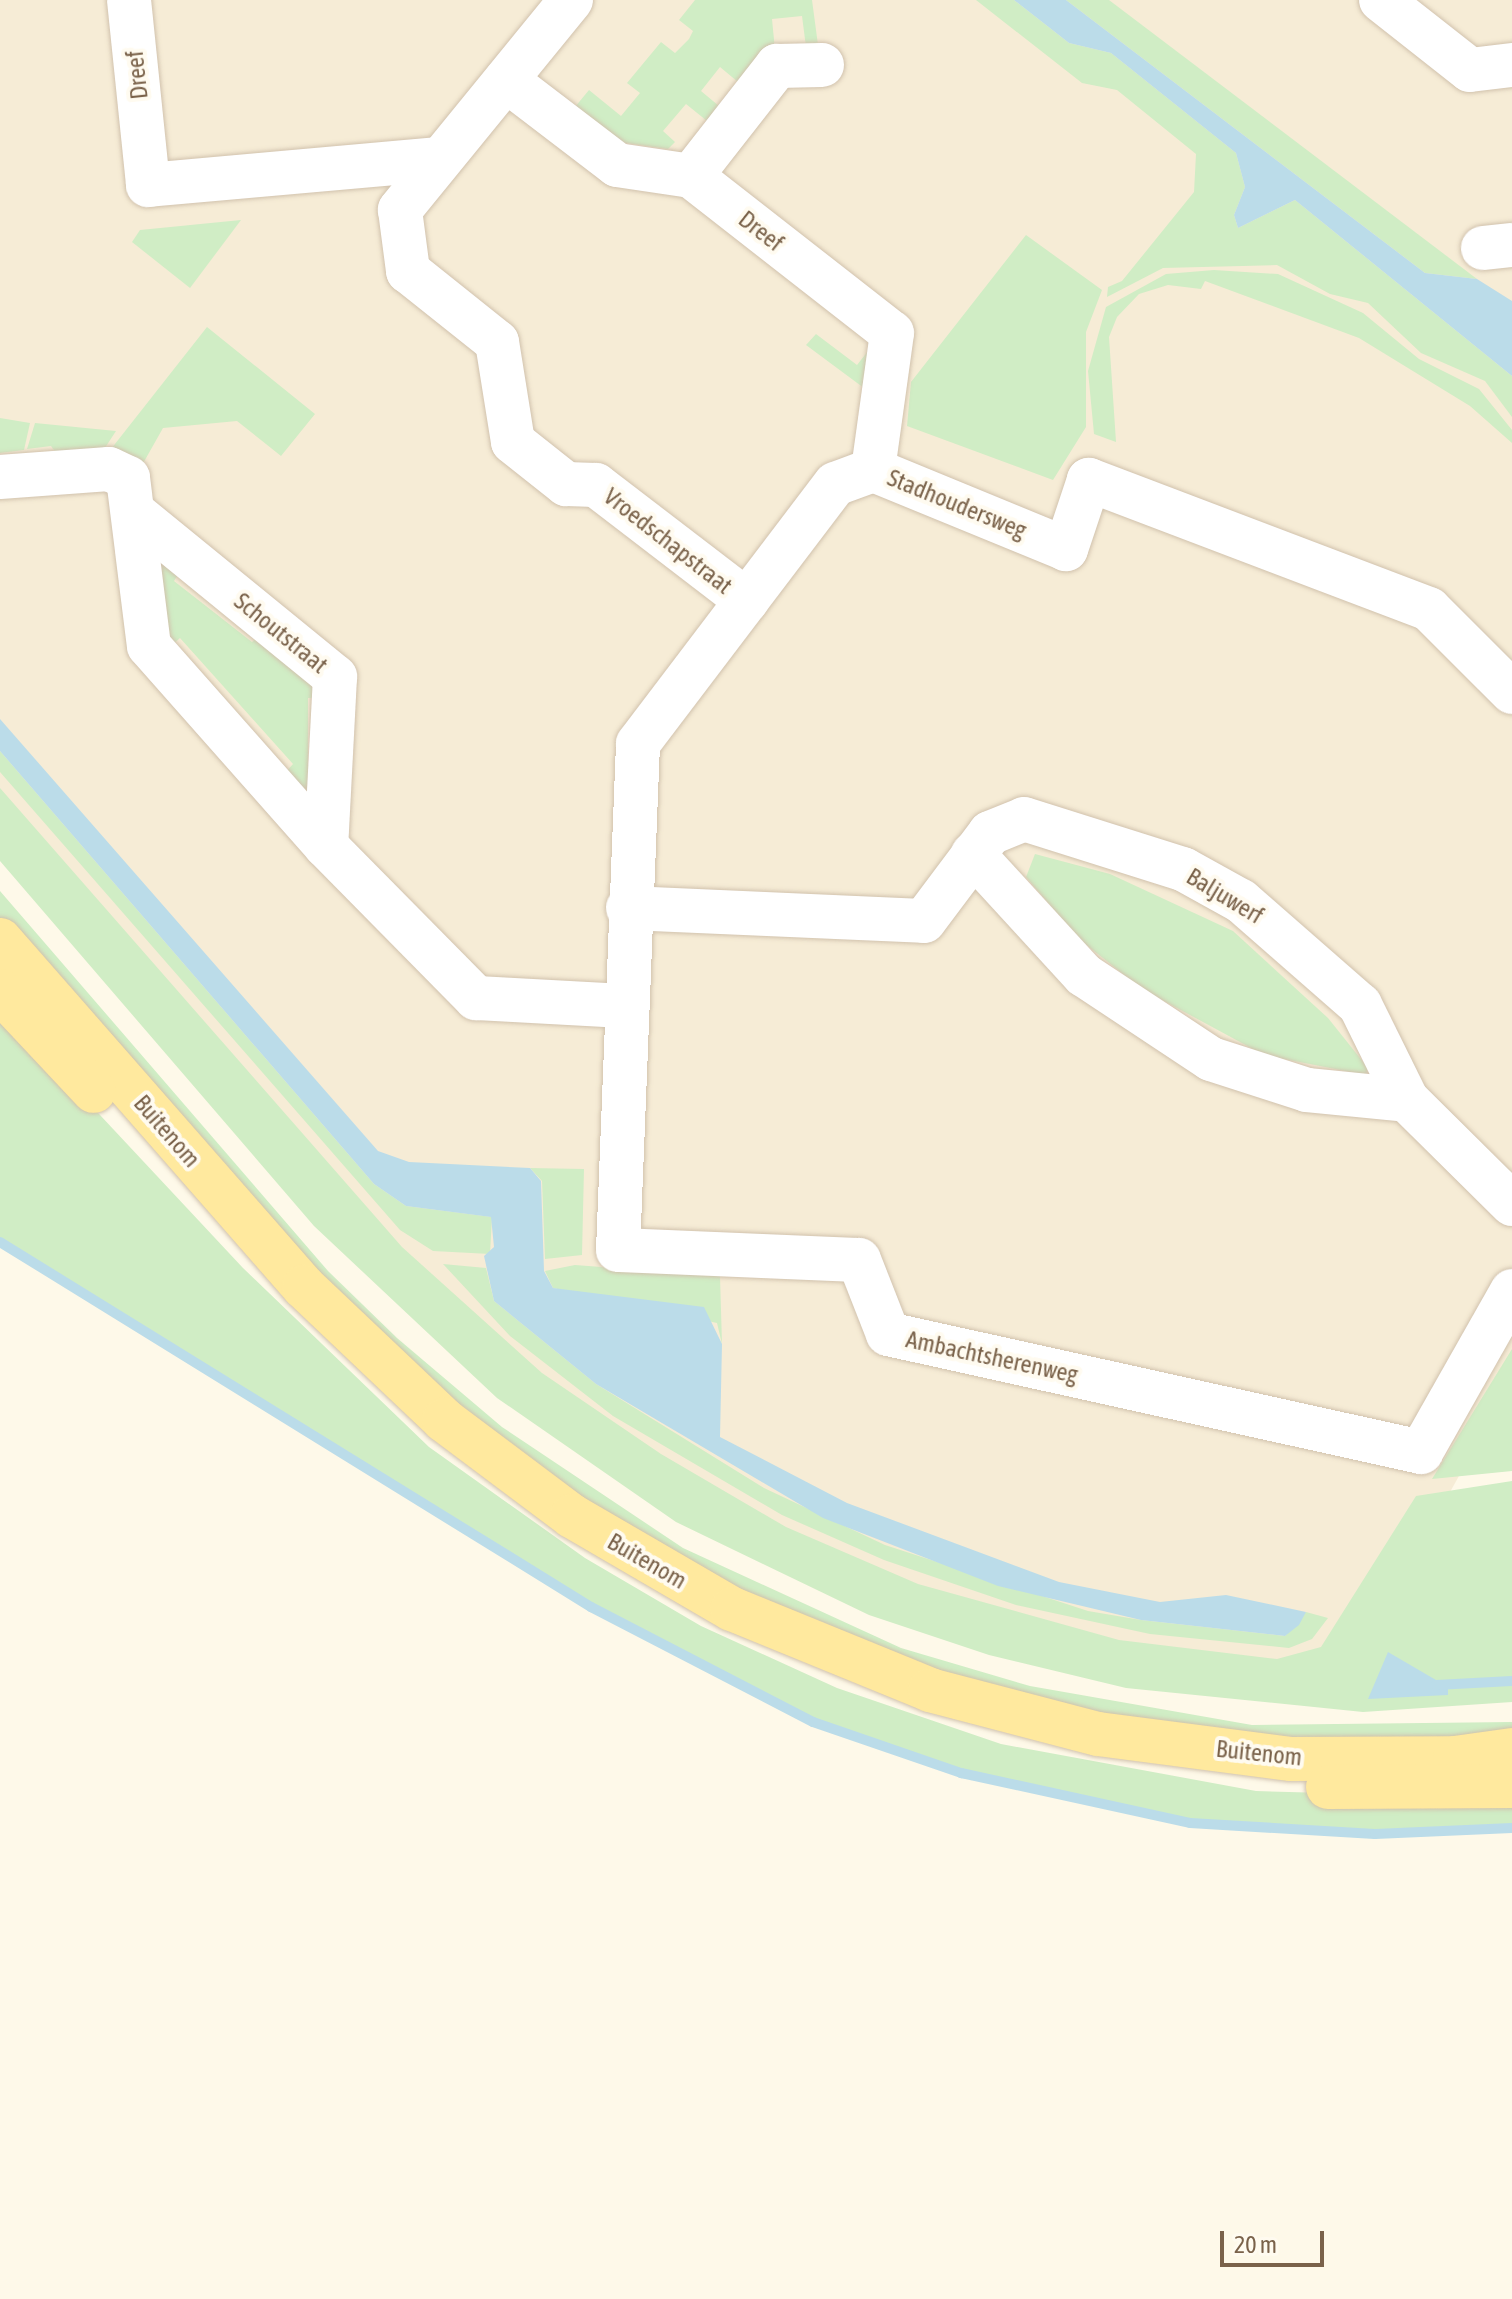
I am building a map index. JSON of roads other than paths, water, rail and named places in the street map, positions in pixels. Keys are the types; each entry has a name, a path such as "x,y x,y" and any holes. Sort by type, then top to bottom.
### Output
{"main road":[{"name":"Buitenom","path":"0,940 304,1287 444,1420 572,1516 732,1609 930,1690 1098,1734 1291,1759 1455,1758 1512,1750"},
{"name":"Buitenom","path":"0,991 293,1302 432,1434 564,1531 726,1626 925,1710 1096,1757 1289,1785 1512,1786"}],"street":[{"name":"Dreef","path":"129,0 148,185 440,159"},
{"path":"440,159 571,0"},
{"path":"1381,0 1470,70 1512,65"},
{"path":"691,176 777,66 822,65"},
{"name":"Dreef","path":"506,80 617,165 691,176 892,333 873,470"},
{"name":"Vroedschapstraat","path":"440,159 400,210 408,271 497,342 513,442 566,484 596,485 747,601"},
{"name":"Stadhoudersweg","path":"625,1006 638,744 835,484 873,470 1066,549 1089,480 1429,609 1512,692"},
{"path":"0,477 119,471 128,478 149,646 326,846 476,998 625,1006"},
{"name":"Schoutstraat","path":"133,512 335,677 326,846"},
{"name":"Baljuwerf","path":"628,908 924,921 990,833 1024,819 1183,869 1241,901 1360,1005 1407,1100 1512,1204"},
{"path":"973,854 1084,975 1211,1059 1307,1090 1407,1100"},
{"name":"Ambachtsherenweg","path":"625,1006 618,1250 859,1260 888,1334 1421,1452 1512,1291"}],"water":[{"path":"1014,0 1066,0 1425,273 1477,279 1512,301 1512,376 1295,200 1238,228 1234,215 1245,187 1236,153 1111,53 1069,43"},
{"path":"0,719 378,1151 409,1162 530,1168 541,1181 544,1271 553,1288 704,1307 722,1344 720,1437 847,1503 1059,1582 1160,1602 1226,1595 1306,1612 1299,1625 1285,1636 1141,1620 998,1586 823,1518 596,1384 494,1301 484,1256 494,1247 491,1217 406,1206 374,1184 0,751"},
{"path":"1388,1652 1448,1687 1448,1695 1368,1699"}],"waterway":[{"path":"0,1242 591,1607 813,1722 961,1773 1190,1823 1375,1834 1512,1828"},
{"path":"1436,1685 1512,1681"}]}
